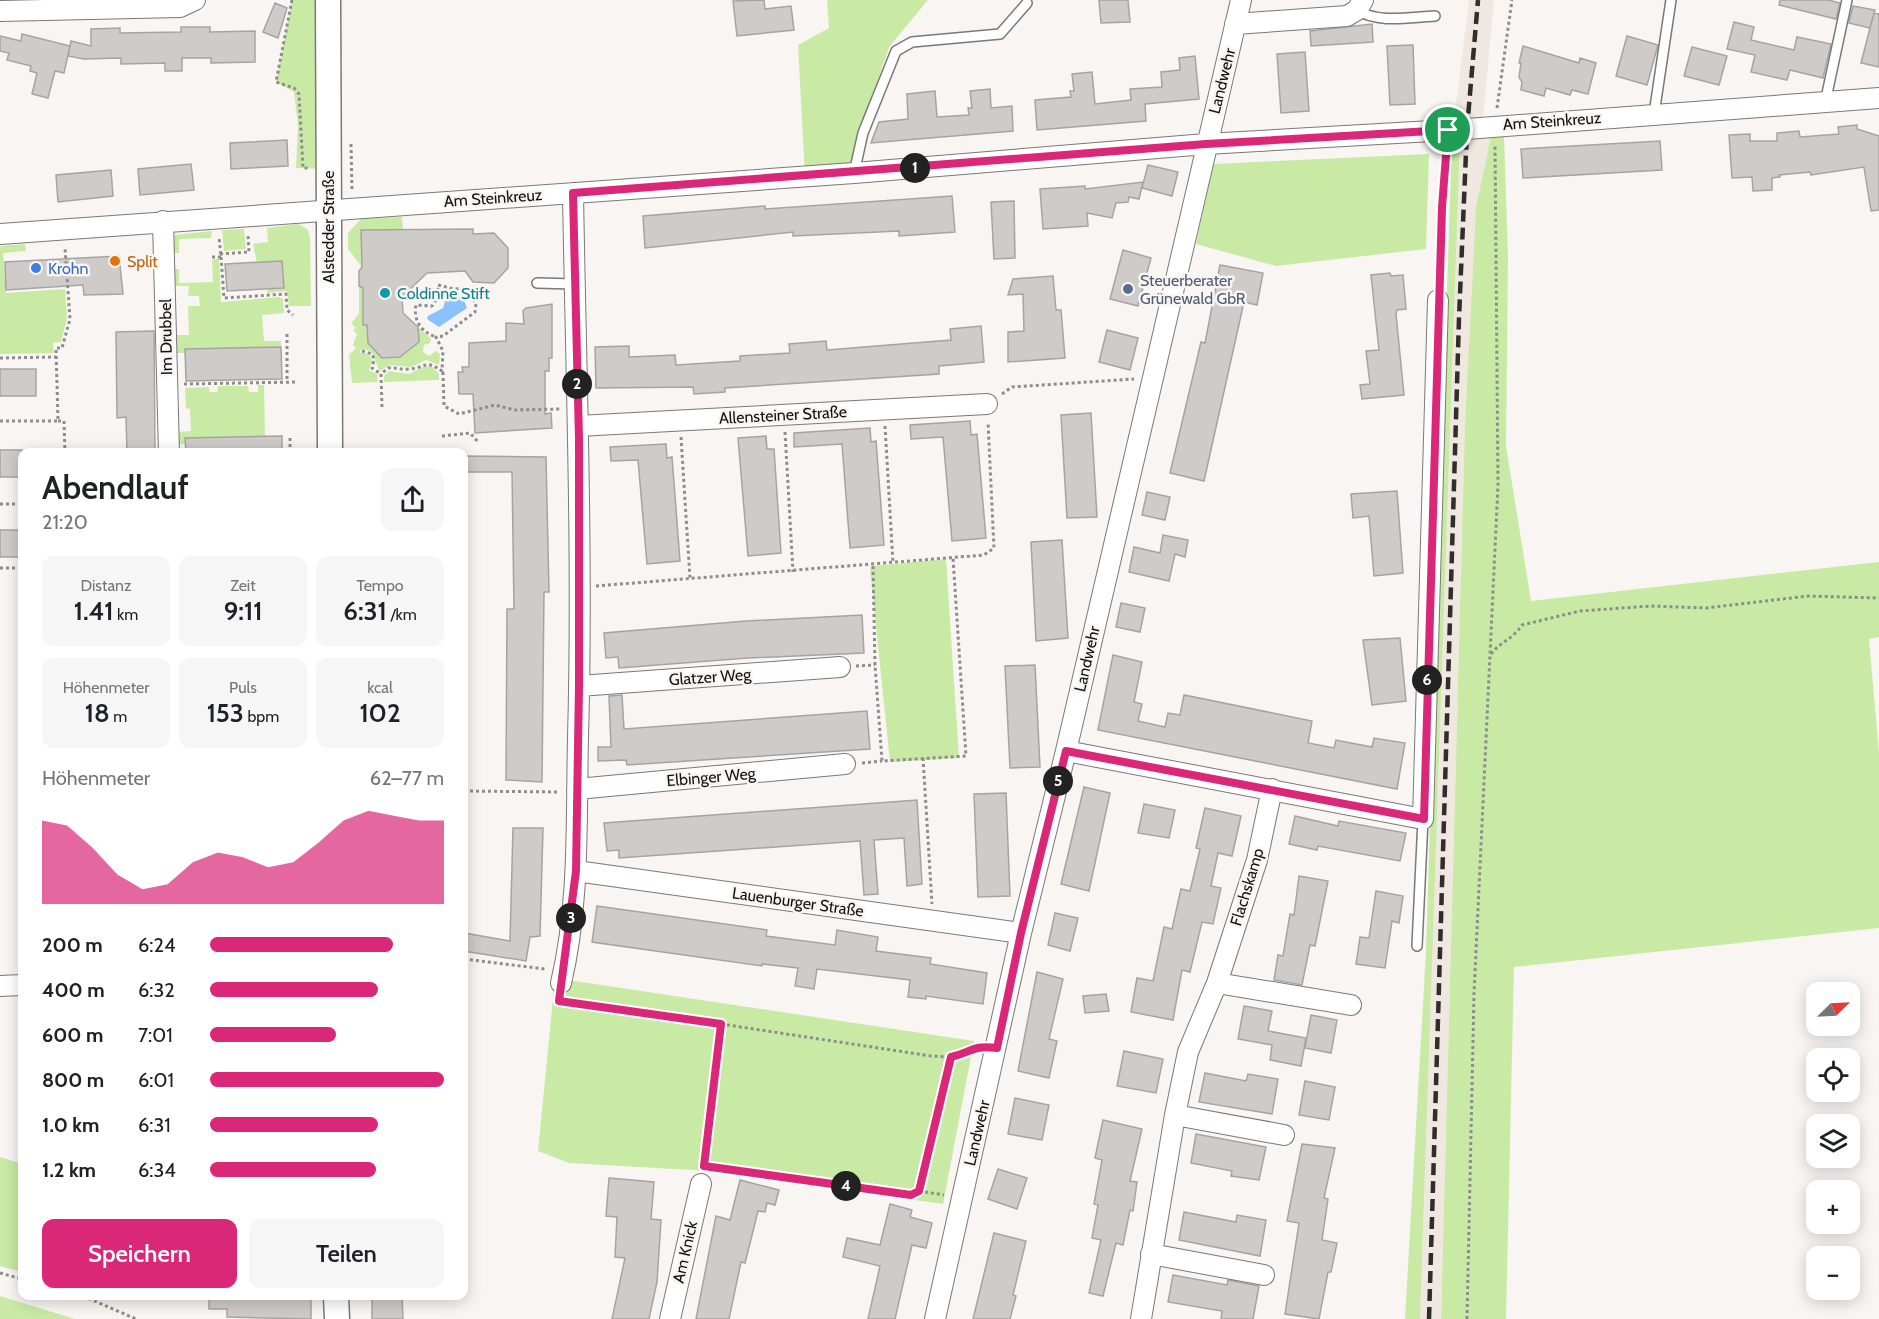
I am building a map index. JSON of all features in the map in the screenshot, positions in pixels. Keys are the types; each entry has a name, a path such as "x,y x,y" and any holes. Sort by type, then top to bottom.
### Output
{"street":[{"path":"0,11 43,4 180,7 195,0"},
{"name":"Alstedder Straße","path":"328,0 327,209 330,448"},
{"name":"Landwehr","path":"935,1319 1021,933 1066,751 1241,0"},
{"path":"1235,24 1347,16 1360,5"},
{"name":"Am Steinkreuz","path":"327,209 573,193 1206,144 1448,130 1879,98"},
{"path":"562,977 576,871 579,686 578,426 573,193"},
{"path":"0,234 327,209"},
{"name":"Im Drubbel","path":"163,221 169,448"},
{"path":"1066,751 1424,819 1438,300"},
{"name":"Allensteiner Straße","path":"578,426 987,404"},
{"name":"Glatzer Weg","path":"579,686 840,667"},
{"name":"Elbinger Weg","path":"577,789 845,764"},
{"name":"Flachskamp","path":"1141,1319 1174,1115 1188,1052 1217,983 1257,860 1272,789"},
{"name":"Lauenburger Straße","path":"576,871 1021,933"},
{"path":"1217,983 1351,1005"},
{"path":"0,986 18,985"},
{"path":"1174,1115 1284,1135"},
{"name":"Am Knick","path":"670,1319 703,1175"},
{"path":"1151,1254 1264,1275"},
{"path":"336,1300 336,1319"}],"lane":[{"path":"1654,114 1671,0"},
{"path":"1825,103 1847,0"},
{"path":"854,172 863,133 896,51 912,42 1000,34 1027,3"},
{"path":"1360,5 1366,15 1379,18 1435,15"},
{"path":"537,283 575,284"},
{"path":"1417,946 1424,819"}],"path":[{"path":"292,0 276,82 294,88 299,94 303,129 303,168 328,169"},
{"path":"1467,1319 1474,994 1498,485 1494,126 1512,0"},
{"path":"1438,300 1448,130"},
{"path":"212,257 249,252 247,215"},
{"path":"218,217 224,298 286,294 287,310 293,315"},
{"path":"58,421 56,348 62,348 70,319 64,229"},
{"path":"436,337 442,336 475,312 476,304 467,288 454,289 438,285 437,298 432,306 416,305 414,315 418,324 436,337 443,351 444,406 459,414 495,405 514,410 551,410 577,406"},
{"path":"287,334 287,382"},
{"path":"362,351 372,354 372,368 381,374"},
{"path":"0,358 56,357"},
{"path":"381,374 388,368 410,370 423,364 434,365 442,371"},
{"path":"381,374 382,407"},
{"path":"579,588 873,566 984,555 994,548 987,404 1012,387 1152,377"},
{"path":"167,385 297,382"},
{"path":"884,409 893,564"},
{"path":"784,415 793,572"},
{"path":"0,421 64,421 65,448"},
{"path":"680,421 690,579"},
{"path":"442,436 470,433 478,442"},
{"path":"290,438 290,448"},
{"path":"0,504 18,504"},
{"path":"873,566 875,664 882,761 966,756 952,558"},
{"path":"0,568 18,568"},
{"path":"1490,656 1499,644 1513,638 1521,625 1580,611 1651,606 1706,608 1808,596 1879,598"},
{"path":"923,758 933,921"},
{"path":"468,791 561,792 577,789"},
{"path":"468,960 562,977 559,1001 951,1057 975,1047 997,1048"},
{"path":"721,1024 703,1175 911,1195 919,1191 962,1198"},
{"path":"919,1191 951,1057"},
{"path":"0,1273 18,1278"},
{"path":"92,1300 136,1319"}],"shaded area":[{"path":"1469,0 1494,0 1483,120 1454,121"},
{"path":"1491,136 1476,207 1465,423 1441,1319 1420,1319 1460,137"}],"green space":[{"path":"292,0 328,0 328,169 296,168 298,125 294,92 276,82"},
{"path":"827,0 928,0 889,47 859,135 851,170 805,175 798,45 829,28"},
{"path":"1491,136 1504,136 1508,258 1506,446 1531,601 1879,562 1879,637 1869,639 1879,753 1879,928 1514,967 1506,1319 1441,1319 1465,423 1476,207"},
{"path":"1452,137 1460,137 1420,1319 1405,1319 1426,951"},
{"path":"1429,154 1426,249 1276,266 1196,244 1213,164"},
{"path":"402,217 403,229 361,230 362,267 348,249 348,233 361,219"},
{"path":"298,224 308,230 310,238 311,306 289,306 287,291 267,293 268,289 283,288 282,261 257,263 253,244 268,242 267,228"},
{"path":"244,229 246,249 224,251 222,230"},
{"path":"212,231 211,238 179,239 179,253 173,253 174,235"},
{"path":"25,244 26,251 3,253 6,293 65,289 67,318 61,342 53,343 54,353 0,354 0,246"},
{"path":"219,258 221,302 279,297 283,299 284,313 262,315 264,341 281,341 281,347 186,349 186,353 175,353 174,335 189,335 188,306 200,306 199,296 188,296 189,286 173,286 172,269 179,269 179,283 213,282 212,260"},
{"path":"359,286 363,288 363,325 367,325 368,343 382,357 401,357 418,342 418,327 431,339 430,343 424,345 423,352 429,356 436,351 440,354 439,365 426,360 411,367 389,365 380,371 372,353 360,350 360,353 366,353 372,359 369,370 377,374 378,382 352,383 349,355 356,348 353,345 357,334 353,330 356,328 351,323 359,314"},
{"path":"425,366 432,367 439,374 439,380 384,382 384,376 389,371 409,374"},
{"path":"258,385 264,385 265,436 186,438 185,444 177,444 176,432 191,431 190,409 186,408 185,388 209,387 209,392 217,392 218,386 248,386 249,392 258,392"},
{"path":"946,559 959,758 890,762 870,568"},
{"path":"555,978 974,1041 943,1204 709,1171 569,1163 538,1151"},
{"path":"0,1157 18,1163 18,1271 0,1266"},
{"path":"0,1296 75,1319 0,1319"}],"water":[{"path":"445,295 463,298 467,308 439,327 427,319 428,316 443,308 445,302 442,297"}],"building":[{"path":"764,0 765,9 791,6 794,30 737,36 733,1"},
{"path":"1099,0 1128,0 1130,22 1101,23"},
{"path":"1780,0 1828,0 1840,3 1836,19 1779,5"},
{"path":"275,3 287,8 278,38 263,32"},
{"path":"1853,6 1875,10 1874,13 1879,14 1879,67 1861,63 1870,28 1849,23"},
{"path":"1734,22 1754,27 1751,40 1794,50 1797,37 1831,44 1823,78 1790,70 1787,80 1751,72 1755,55 1727,49"},
{"path":"1372,24 1373,42 1311,46 1310,31"},
{"path":"181,27 210,27 210,32 255,31 255,62 211,63 211,58 182,58 182,71 165,71 165,63 121,64 121,58 84,59 68,56 71,41 91,46 91,29 120,28 120,33 181,32"},
{"path":"22,34 70,46 64,73 55,71 48,98 32,94 37,73 30,71 31,66 7,60 9,53 0,51 0,36 21,41"},
{"path":"1627,36 1658,45 1647,85 1616,76"},
{"path":"1413,45 1415,104 1390,105 1387,46"},
{"path":"1523,46 1579,63 1580,58 1596,63 1588,94 1572,90 1570,95 1546,88 1544,96 1521,90 1522,82 1519,77 1521,63 1519,63"},
{"path":"1692,47 1727,56 1719,85 1684,76"},
{"path":"1305,52 1309,111 1281,113 1277,54"},
{"path":"1195,56 1199,99 1145,104 1146,121 1037,130 1035,100 1071,97 1070,91 1074,91 1072,74 1092,72 1095,104 1131,100 1130,89 1162,87 1161,72 1180,70 1179,58"},
{"path":"990,89 991,108 1012,106 1013,131 871,143 879,122 908,119 907,94 935,91 937,117 969,115 968,108 972,108 970,91"},
{"path":"1857,125 1857,129 1879,136 1879,210 1871,211 1864,167 1811,175 1810,172 1779,175 1780,177 1772,178 1772,190 1753,191 1752,177 1732,178 1729,135 1750,134 1750,141 1777,141 1777,133 1799,131 1800,137 1839,134 1838,127"},
{"path":"287,140 288,166 231,169 230,143"},
{"path":"1660,141 1662,170 1523,178 1521,149"},
{"path":"191,164 194,190 140,195 138,169"},
{"path":"1148,165 1178,172 1172,196 1142,188"},
{"path":"111,170 113,196 58,202 56,175"},
{"path":"1143,182 1139,199 1129,197 1128,202 1116,203 1112,218 1087,213 1088,226 1043,229 1040,189 1085,186 1085,189"},
{"path":"952,196 955,232 899,236 899,231 793,236 793,232 645,248 643,216 765,206 765,209"},
{"path":"1014,201 1015,258 994,259 991,202"},
{"name":"Coldinne Stift","path":"473,229 473,234 494,233 508,248 508,268 494,283 473,282 465,271 427,273 402,297 403,313 418,327 419,342 400,357 382,358 368,343 367,325 363,325 363,288 359,286 359,271 362,267 361,230"},
{"path":"1123,250 1151,258 1138,306 1110,299"},
{"path":"119,256 123,294 84,295 83,285 6,290 5,262"},
{"path":"282,261 284,288 227,291 225,264"},
{"path":"1220,265 1263,273 1257,305 1244,302 1204,481 1170,473 1201,342 1205,343"},
{"path":"1390,273 1391,276 1403,275 1406,309 1397,310 1396,314 1404,395 1362,399 1360,385 1370,384 1366,351 1379,350 1371,275"},
{"path":"1053,276 1056,310 1061,310 1065,358 1008,362 1008,332 1024,331 1023,294 1008,295 1013,279"},
{"path":"552,304 552,358 549,358 549,371 545,371 545,414 551,413 552,428 475,433 473,394 459,394 458,372 463,372 462,367 469,367 469,343 506,341 506,323 524,324 523,311 526,308"},
{"path":"981,326 984,362 939,366 939,374 725,388 725,392 694,394 693,387 596,388 595,347 629,346 629,357 675,355 676,365 740,361 740,356 790,353 789,344 826,341 827,350 951,340 950,329"},
{"path":"1107,330 1138,338 1130,370 1099,362"},
{"path":"154,331 155,448 127,448 126,417 117,418 116,332"},
{"path":"281,347 282,379 186,381 185,349"},
{"path":"0,369 36,369 36,396 0,396"},
{"path":"1091,413 1097,517 1067,518 1061,415"},
{"path":"970,421 971,435 977,434 986,538 952,541 943,437 911,439 910,425"},
{"path":"870,428 871,442 876,441 884,545 850,548 842,444 794,447 794,433"},
{"path":"282,436 282,448 186,448 185,438"},
{"path":"766,436 767,449 774,449 781,553 748,556 738,438"},
{"path":"666,444 667,458 672,457 680,561 647,564 638,460 611,461 610,447"},
{"path":"0,450 18,450 18,477 0,477"},
{"path":"468,456 546,457 549,592 544,592 542,782 506,780 507,609 514,609 512,472 468,472"},
{"path":"1397,491 1403,573 1374,576 1369,516 1353,518 1351,494"},
{"path":"1147,492 1170,497 1165,520 1142,515"},
{"path":"0,530 18,530 18,557 0,557"},
{"path":"1163,535 1188,540 1185,557 1175,554 1169,581 1129,572 1134,547 1160,553"},
{"path":"1062,540 1068,638 1036,641 1031,542"},
{"path":"1121,603 1145,608 1140,632 1116,627"},
{"path":"862,615 864,653 748,658 619,668 618,657 606,658 604,633 746,621"},
{"path":"1400,638 1406,701 1372,705 1363,640"},
{"path":"1113,655 1142,662 1134,702 1142,704 1138,721 1165,727 1168,713 1180,715 1184,695 1312,721 1308,743 1334,748 1336,740 1372,747 1374,738 1405,743 1397,789 1098,730"},
{"path":"1035,665 1040,767 1010,768 1005,666"},
{"path":"622,695 624,729 867,711 870,749 627,765 626,760 598,761 598,747 611,747 609,696"},
{"path":"1084,787 1110,793 1089,891 1061,884"},
{"path":"1006,793 1010,896 978,897 974,794"},
{"path":"917,800 922,884 907,886 904,838 874,840 878,894 864,895 860,841 619,858 619,850 607,851 604,823"},
{"path":"1144,804 1175,810 1169,838 1138,833"},
{"path":"1205,808 1241,816 1232,856 1218,853 1211,886 1221,888 1213,924 1202,922 1190,972 1182,970 1173,1020 1131,1012 1137,978 1153,981 1164,927 1172,929 1181,889 1190,891 1200,849 1196,848"},
{"path":"1295,816 1338,826 1339,821 1406,833 1400,861 1318,846 1317,850 1289,844"},
{"path":"513,828 543,828 540,936 530,937 526,961 468,952 468,934 510,941"},
{"path":"1299,876 1328,881 1315,946 1310,945 1302,985 1274,980 1278,955 1283,956 1290,914 1294,915"},
{"path":"1376,891 1403,896 1399,923 1392,921 1385,968 1356,964 1360,937 1369,938"},
{"path":"597,906 767,930 766,936 835,945 837,930 878,937 876,951 931,958 930,964 987,973 983,1004 926,996 926,999 908,997 910,980 817,969 814,989 795,986 798,968 762,964 762,966 592,942"},
{"path":"1055,913 1078,918 1070,951 1048,945"},
{"path":"1037,972 1063,979 1049,1039 1057,1041 1049,1078 1018,1071"},
{"path":"1106,994 1109,1011 1085,1013 1083,996"},
{"path":"1244,1006 1272,1011 1268,1031 1306,1038 1301,1066 1270,1060 1272,1045 1238,1039"},
{"path":"1311,1015 1337,1020 1331,1053 1305,1048"},
{"path":"1124,1051 1163,1059 1156,1093 1117,1086"},
{"path":"1205,1073 1246,1081 1248,1074 1278,1079 1272,1114 1199,1102"},
{"path":"1305,1081 1335,1087 1329,1120 1299,1115"},
{"path":"1015,1098 1049,1105 1042,1140 1008,1134"},
{"path":"1103,1120 1142,1129 1130,1181 1137,1182 1133,1211 1130,1210 1123,1245 1116,1243 1103,1296 1089,1293 1101,1240 1092,1238 1098,1205 1094,1204 1102,1160 1095,1158"},
{"path":"1196,1134 1266,1147 1259,1180 1231,1176 1232,1171 1191,1163"},
{"path":"1302,1144 1335,1148 1324,1198 1328,1199 1322,1240 1337,1243 1331,1272 1328,1272 1319,1319 1285,1314 1299,1223 1287,1221"},
{"path":"998,1169 1027,1178 1017,1209 988,1199"},
{"path":"609,1178 654,1182 651,1219 661,1220 657,1282 649,1319 612,1319 625,1258 615,1257 617,1217 606,1216"},
{"path":"740,1180 779,1190 775,1205 767,1203 765,1212 758,1211 745,1263 741,1262 729,1319 696,1319 716,1216 730,1220"},
{"path":"890,1204 912,1210 910,1217 932,1223 926,1248 912,1245 895,1319 868,1319 880,1266 843,1257 847,1238 880,1245"},
{"path":"1184,1212 1236,1222 1237,1215 1266,1220 1260,1256 1179,1240"},
{"path":"994,1233 1026,1241 1013,1295 1016,1296 1010,1319 973,1319"},
{"path":"1173,1275 1227,1285 1228,1280 1259,1286 1253,1319 1221,1319 1222,1311 1168,1302"},
{"path":"209,1300 311,1300 311,1319 227,1317 227,1309 209,1309"},
{"path":"372,1300 402,1300 403,1319 372,1319"}],"railway":[{"path":"1429,1319 1459,318 1467,129 1478,0"}],"place":[{"name":"Split","path":"115,261"},
{"name":"Krohn","path":"36,268"},
{"name":"Steuerberater Grünewald GbR","path":"1128,289"},
{"name":"Coldinne Stift","path":"385,293"}],"route":[{"path":"1448,130 1438,300 1424,819 1066,751 1021,933 997,1048 981,1046 969,1048 961,1055 951,1057 919,1191 911,1195 704,1166 721,1024 559,1001 576,871 579,439 573,193 1206,144 1448,130"}]}
